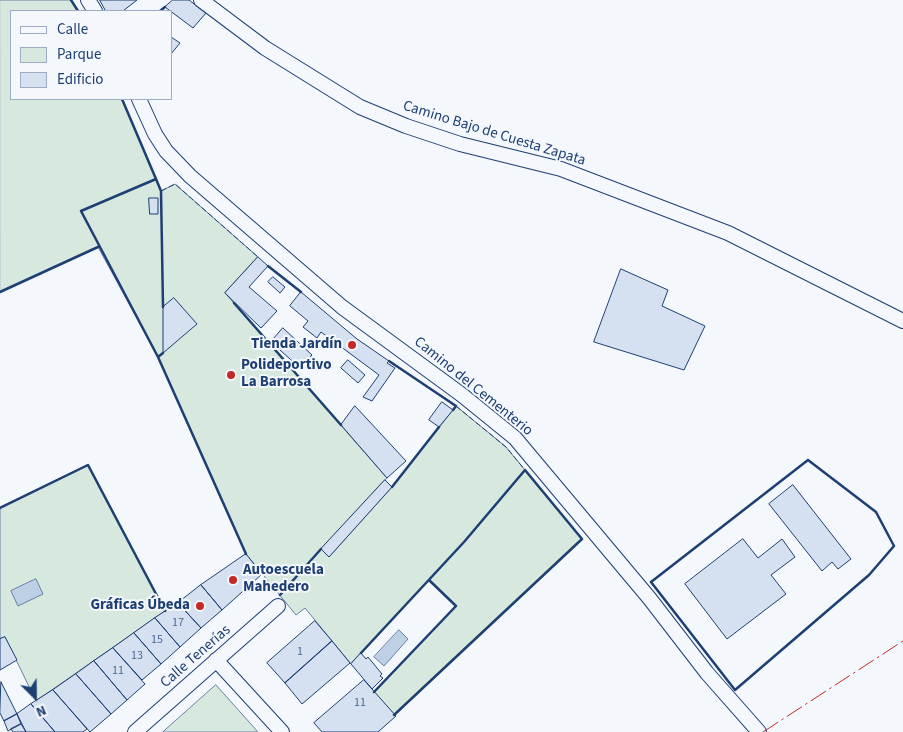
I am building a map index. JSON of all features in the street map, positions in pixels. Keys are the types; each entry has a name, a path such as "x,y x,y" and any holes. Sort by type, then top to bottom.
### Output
{"street":[{"name":"Camino Bajo de Cuesta Zapata","path":"201,0 265,48 360,107 406,126 460,144 561,169 728,234 903,321"},
{"name":"Camino del Cementerio","path":"139,100 155,134 166,151 190,176 342,307 462,395 515,438 650,599 707,673 759,732"},
{"name":"Calle Tenerías","path":"135,732 278,606"},
{"path":"216,660 282,732"}],"green space":[{"path":"0,0 71,0 77,10 10,10 10,100 122,100 161,191 175,184 258,257 225,293 387,478 322,549 329,557 392,487 456,406 506,447 582,539 394,715 374,692 456,606 429,580 351,664 305,608 296,615 246,554 158,357 98,247 0,292"},
{"path":"88,465 165,611 36,701 5,637 0,639 0,508"},
{"path":"216,685 258,732 163,732"}],"water":[{"path":"36,579 43,594 18,606 11,591"},
{"path":"399,630 408,639 384,666 374,657"}],"building":[{"path":"100,0 137,0 124,10 105,10"},
{"path":"173,0 189,0 206,13 193,28 172,12 172,10 165,7"},
{"path":"172,38 180,43 172,53"},
{"path":"149,198 158,198 158,214 150,214"},
{"path":"258,257 268,266 249,287 277,311 261,328 225,293"},
{"path":"621,269 668,290 662,306 705,326 684,370 594,342"},
{"path":"273,277 285,287 280,293 268,282"},
{"name":"Tienda Jardín","path":"301,292 357,339 389,361 387,363 395,368 372,401 363,397 379,375 321,332 317,338 303,327 308,321 290,306"},
{"path":"174,298 197,324 163,353 163,307"},
{"path":"283,328 312,355 300,368 271,342"},
{"path":"348,360 365,375 358,383 341,368"},
{"path":"442,402 453,410 439,427 429,420"},
{"path":"355,406 406,461 387,478 341,425"},
{"path":"385,480 392,487 329,557 321,549"},
{"path":"793,485 851,559 838,569 832,562 822,571 769,504"},
{"path":"743,539 758,558 782,539 795,557 771,575 786,594 727,639 685,584"},
{"name":"Autoescuela Mahedero","path":"246,554 262,574 222,610 201,585"},
{"name":"Gráficas Úbeda","path":"201,585 222,610 201,628 178,603"},
{"path":"178,603 201,628 180,647 155,618"},
{"path":"155,618 180,647 161,664 134,633"},
{"path":"315,621 332,641 285,683 267,663"},
{"path":"134,633 161,664 142,680 113,648"},
{"path":"5,637 17,660 0,670 0,639"},
{"path":"332,641 350,663 302,704 285,683"},
{"path":"113,648 145,684 127,700 94,661"},
{"path":"361,653 366,659 368,657 382,674 380,676 383,678 372,689 351,664"},
{"path":"94,661 127,700 111,714 76,674"},
{"path":"76,674 111,714 90,732 53,690"},
{"path":"364,680 396,716 378,732 322,732 314,723"},
{"path":"1,682 17,714 4,721 0,713"},
{"path":"53,690 87,729 83,732 55,732 31,704"},
{"path":"31,704 55,732 26,732 17,714"},
{"path":"17,714 21,724 8,731 4,721"},
{"path":"21,724 26,732 13,732 11,729"}],"fence":[{"path":"161,191 175,184 258,257"},
{"path":"456,406 506,447 525,470"}],"wall":[{"path":"71,0 77,10"},
{"path":"161,10 165,7"},
{"path":"122,100 156,179"},
{"path":"163,307 161,191 156,179 81,211 158,357 163,353"},
{"path":"0,292 98,247"},
{"path":"268,266 301,292"},
{"path":"234,303 341,425"},
{"path":"158,357 246,554"},
{"path":"389,361 456,406 453,410"},
{"path":"392,487 439,427"},
{"path":"808,460 876,512 894,546 869,575 735,690 651,582 808,460"},
{"path":"0,508 88,465 165,611"},
{"path":"361,653 464,542 525,470 582,539 394,715"},
{"path":"280,595 321,549"},
{"path":"374,692 456,606 429,580"}],"power":[{"path":"763,732 903,641"}],"place":[{"name":"Tienda Jardín","path":"352,345"},
{"name":"Polideportivo La Barrosa","path":"231,375"},
{"name":"Autoescuela Mahedero","path":"233,580"},
{"name":"Gráficas Úbeda","path":"200,606"}]}
